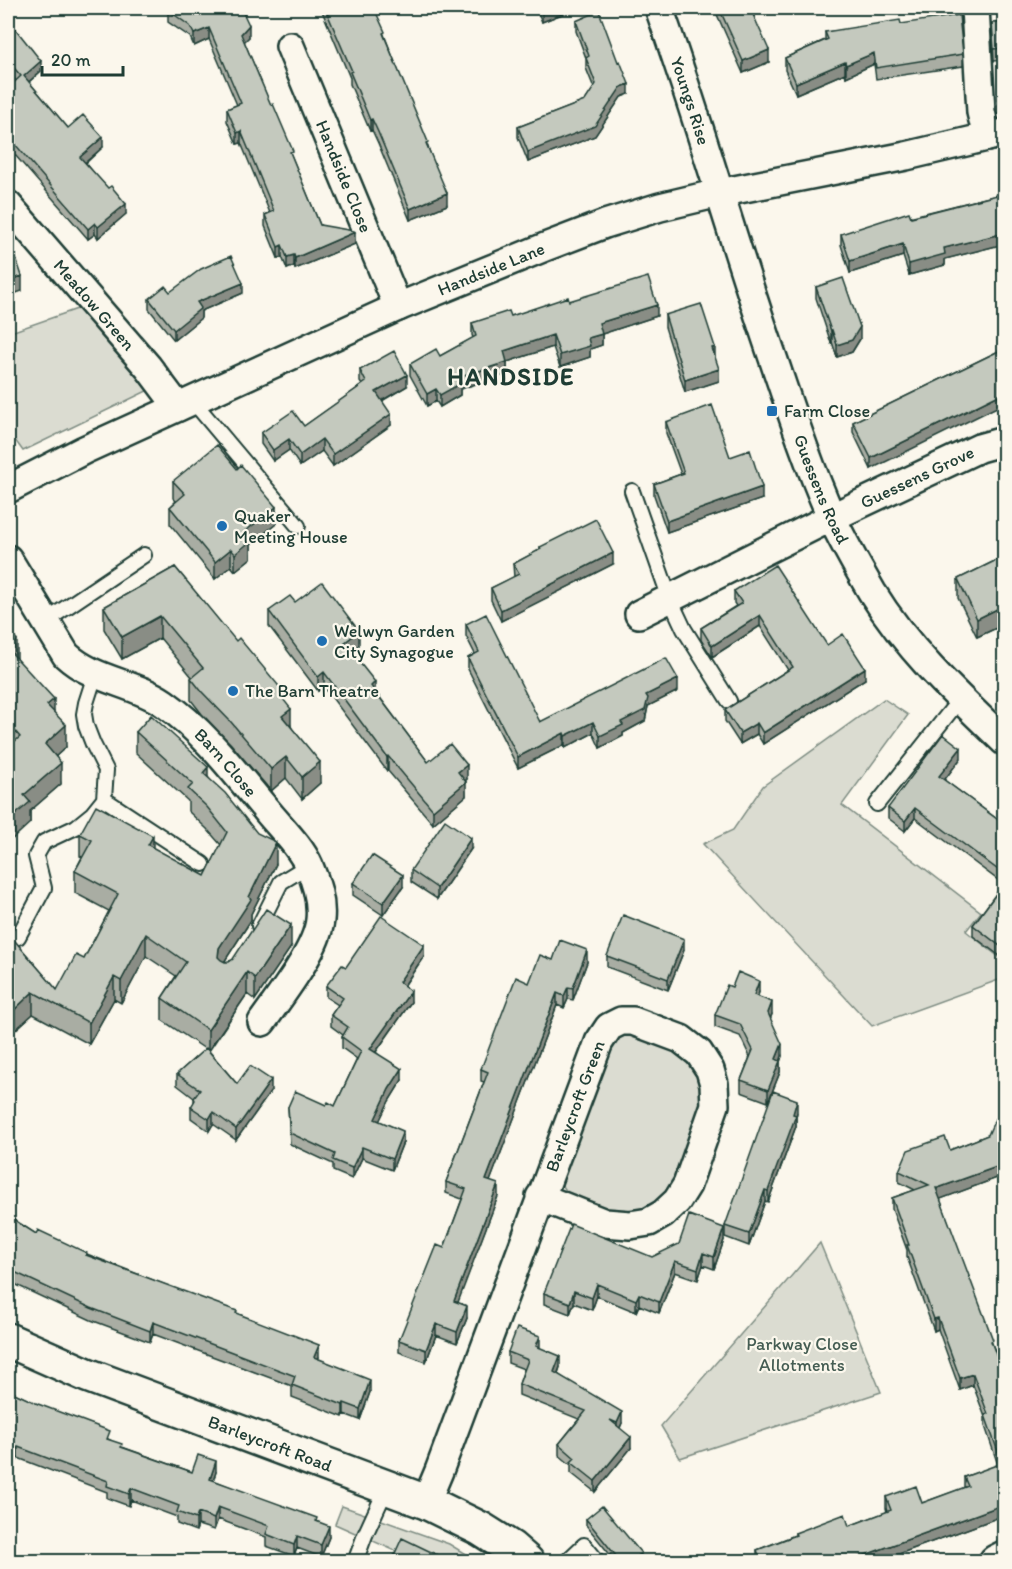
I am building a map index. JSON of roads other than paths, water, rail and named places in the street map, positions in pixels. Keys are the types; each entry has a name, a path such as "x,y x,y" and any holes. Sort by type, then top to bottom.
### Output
{"street":[{"name":"Youngs Rise","path":"659,8 719,193"},
{"path":"975,8 981,112 996,135"},
{"name":"Handside Close","path":"290,46 398,307"},
{"name":"Handside Lane","path":"8,489 84,450 398,307 605,224 660,207 719,193 906,156 996,135"},
{"name":"Guessens Road","path":"719,193 802,446 832,518 873,593 897,628 930,668 1005,741"},
{"name":"Meadow Green","path":"8,205 148,367 185,403"},
{"name":"Guessens Grove","path":"832,518 979,448 1005,441"},
{"path":"639,614 832,518"},
{"name":"Barn Close","path":"8,559 66,655 95,675 144,692 164,703 188,723 221,757 298,848 309,865 320,903 320,920 316,935 309,953 262,1022"},
{"name":"Barleycroft Green","path":"426,1502 540,1197 599,1042 609,1027 621,1022 633,1021 681,1039 699,1053 710,1070 714,1084 715,1105 687,1185 677,1201 663,1214 649,1222 630,1225 605,1223 540,1197"},
{"name":"Barleycroft Road","path":"8,1340 87,1375 426,1502 481,1529 511,1548 526,1562"},
{"path":"996,1562 1005,1558"}],"lane":[{"path":"185,403 298,526"},
{"path":"632,491 670,598 684,629 729,701"},
{"path":"46,621 144,555"},
{"path":"18,937 44,888 36,855 44,842 76,827 92,814 104,799 106,770 93,744 84,714 95,675"},
{"path":"877,804 960,699"},
{"path":"104,799 203,864"},
{"path":"252,936 281,882 309,865"},
{"path":"355,1562 387,1487"},
{"path":"566,1562 584,1545 598,1562"}],"place":[{"name":"Farm Close","path":"772,411"},
{"name":"Quaker Meeting House","path":"222,526"},
{"name":"Welwyn Garden City Synagogue","path":"322,641"},
{"name":"The Barn Theatre","path":"233,691"}],"district":[{"name":"HANDSIDE","path":"511,377"}],"park label":[{"name":"Parkway Close Allotments","path":"802,1354"}]}
